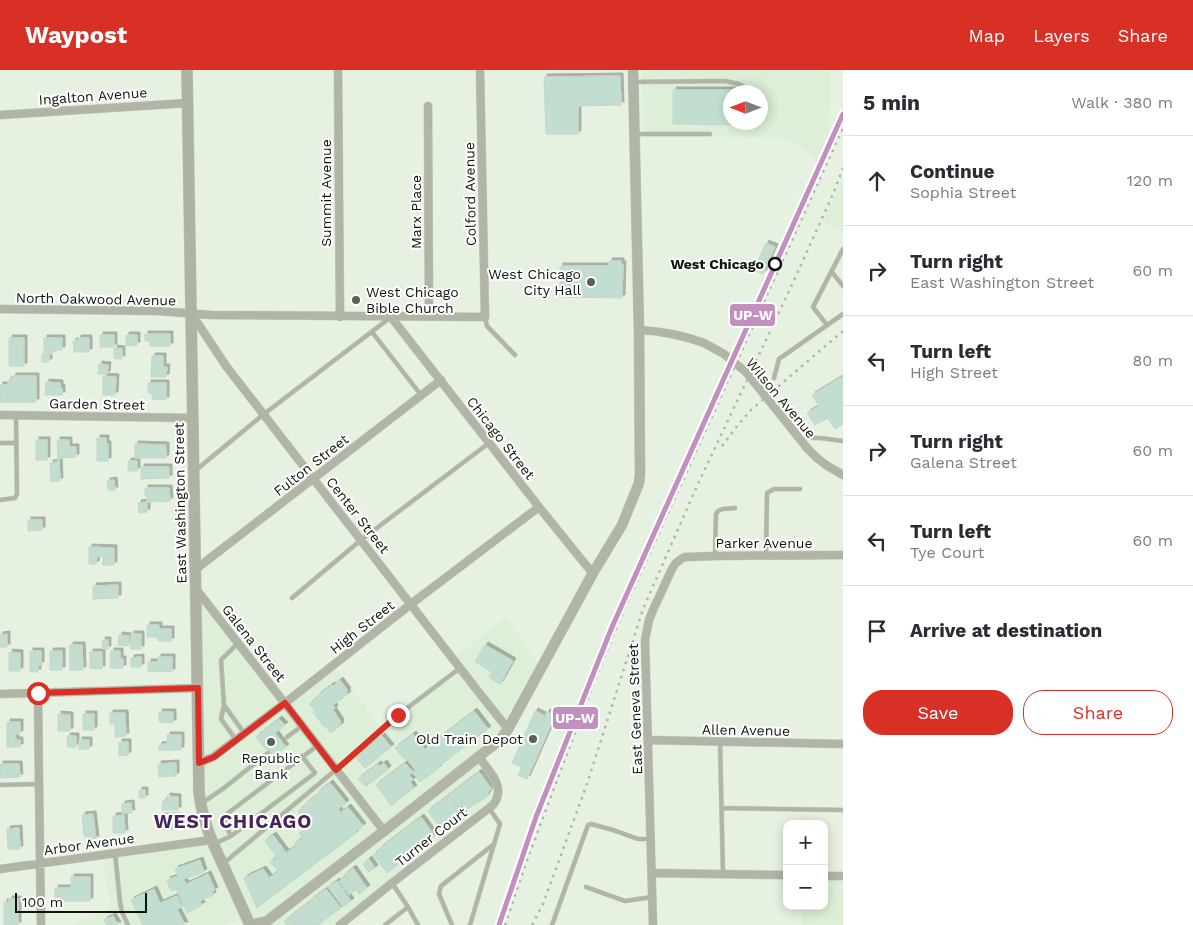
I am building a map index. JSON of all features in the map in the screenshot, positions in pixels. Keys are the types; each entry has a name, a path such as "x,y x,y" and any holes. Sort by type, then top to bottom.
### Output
{"main road":[{"name":"East Washington Street","path":"187,70 200,804 212,842 250,925"}],"street":[{"name":"Summit Avenue","path":"338,70 340,317"},
{"name":"Colford Avenue","path":"480,70 485,317"},
{"path":"250,925 267,921 500,740 508,729 622,525 639,483 640,474 633,70"},
{"name":"Ingalton Avenue","path":"0,115 188,103"},
{"name":"Marx Place","path":"428,106 429,317"},
{"name":"North Oakwood Avenue","path":"0,309 158,311 211,315 485,317"},
{"name":"Center Street","path":"191,313 226,366 508,729"},
{"name":"Chicago Street","path":"391,317 539,507 594,573"},
{"name":"Wilson Avenue","path":"639,330 682,335 704,343 724,354 746,372 817,458 843,475"},
{"name":"Fulton Street","path":"196,569 441,380"},
{"name":"Garden Street","path":"0,415 193,418"},
{"name":"High Street","path":"199,763 214,757 539,507"},
{"name":"Parker Avenue","path":"685,557 843,555"},
{"name":"East Geneva Street","path":"653,925 645,640 651,615 672,569 678,561 685,557"},
{"name":"Galena Street","path":"196,589 384,832"},
{"path":"0,694 198,688"},
{"path":"38,693 41,925"},
{"name":"Allen Avenue","path":"648,740 843,744"},
{"name":"Turner Court","path":"340,925 498,799 497,784 478,756"},
{"name":"Arbor Avenue","path":"0,869 212,842"},
{"path":"652,873 783,875"},
{"path":"828,876 843,876"}],"lane":[{"path":"633,82 725,81 741,85"},
{"path":"634,134 710,134"},
{"path":"827,326 814,307 843,249"},
{"path":"832,272 843,286"},
{"path":"774,378 779,359 843,314"},
{"path":"194,471 264,414 391,317"},
{"path":"485,317 487,326 515,355"},
{"path":"372,332 421,395"},
{"path":"792,411 812,438 843,441"},
{"path":"0,500 15,498 17,494 16,416"},
{"path":"0,443 16,443"},
{"path":"292,598 361,540 489,443"},
{"path":"766,556 767,493 774,489 800,489"},
{"path":"715,556 716,514 723,509 735,508"},
{"path":"236,740 221,719 224,705 221,660 238,643"},
{"path":"222,864 336,770 398,715 460,668"},
{"path":"224,705 244,733"},
{"path":"287,738 302,726"},
{"path":"720,742 723,874"},
{"path":"231,836 225,823 228,813 317,746"},
{"path":"200,804 268,753"},
{"path":"212,842 231,836 316,774 302,756"},
{"path":"0,785 39,784"},
{"path":"470,925 500,824 489,808"},
{"path":"722,808 843,810"},
{"path":"552,925 588,825 591,824 613,830 638,839 651,839"},
{"path":"452,925 439,894 441,886 494,844"},
{"path":"115,853 120,902 128,925"},
{"path":"392,883 418,925"},
{"path":"586,886 624,901 652,897"},
{"path":"386,925 408,907"}],"shaded area":[{"path":"642,70 830,70 829,132 817,160 788,138 644,134"},
{"path":"843,177 843,232 823,222"},
{"path":"199,596 281,702 214,754 201,759"},
{"path":"506,617 539,665 508,724 455,657"},
{"path":"335,667 382,730 336,767 288,703"},
{"path":"460,668 508,729 478,756 497,784 498,799 337,925 250,925 222,864"},
{"path":"285,706 333,770 223,861 202,802 201,764"},
{"path":"210,843 243,918 222,925 72,925 111,909 102,857"},
{"path":"828,879 843,879 843,925 802,925 802,910 828,910"}],"building":[{"path":"620,76 621,105 578,106 578,134 546,134 544,77"},
{"path":"673,90 723,90 723,125 673,124"},
{"path":"766,243 775,247 763,274 754,270"},
{"name":"West Chicago City Hall","path":"609,261 621,261 621,264 623,264 622,298 560,297 560,266 609,266"},
{"path":"145,334 170,334 170,346 150,346 150,341 145,341"},
{"path":"100,335 114,335 114,347 100,347"},
{"path":"126,335 137,335 137,345 126,346"},
{"path":"9,338 24,338 24,366 9,366"},
{"path":"44,338 62,338 62,350 53,350 53,354 49,354 49,362 42,362"},
{"path":"78,338 89,338 89,352 74,352 73,341 78,341"},
{"path":"114,348 122,349 122,359 114,358"},
{"path":"152,356 163,356 163,367 167,367 166,377 151,377"},
{"path":"99,364 108,365 107,374 98,374"},
{"path":"13,376 36,376 36,402 0,402 0,385 8,385 8,380 12,380"},
{"path":"103,376 116,377 115,395 103,395"},
{"path":"843,376 843,424 835,429 828,418 815,425 807,413 819,406 812,395"},
{"path":"46,382 60,383 62,395 45,395"},
{"path":"148,383 166,383 166,400 152,399 152,393 148,393"},
{"path":"97,438 106,438 108,461 97,461"},
{"path":"36,440 47,440 47,460 36,460"},
{"path":"57,440 69,440 69,447 76,447 76,457 59,458 60,481 51,481 50,463 58,462"},
{"path":"135,444 166,445 166,458 135,458"},
{"path":"128,461 137,461 137,471 128,471"},
{"path":"141,467 169,467 169,478 141,479"},
{"path":"114,480 115,490 108,490 107,481"},
{"path":"145,488 169,488 170,501 147,502"},
{"path":"147,502 147,512 139,513 138,503"},
{"path":"28,520 42,520 42,530 28,531"},
{"path":"89,547 114,548 114,565 103,565 103,557 97,556 96,564 89,564"},
{"path":"118,585 118,598 93,599 93,586"},
{"path":"147,625 159,625 159,629 171,629 171,641 158,641 157,637 147,637"},
{"path":"7,634 7,647 0,647 0,635"},
{"path":"131,634 141,634 141,649 131,649"},
{"path":"119,635 129,636 129,646 118,645"},
{"path":"102,640 108,640 108,649 103,649"},
{"path":"70,645 82,645 83,670 70,670"},
{"path":"485,645 513,661 500,684 489,677 492,672 475,662"},
{"path":"30,651 41,651 41,665 38,665 38,672 30,672"},
{"path":"50,651 62,651 62,670 50,670"},
{"path":"111,651 120,651 120,659 123,659 123,668 110,668"},
{"path":"9,652 20,653 20,671 9,671"},
{"path":"90,652 102,652 102,669 90,668"},
{"path":"141,657 141,667 131,667 131,658"},
{"path":"158,657 172,657 172,672 148,671 148,662 158,662"},
{"path":"340,680 348,694 333,705 335,708 333,710 341,725 331,733 324,727 309,704 318,695"},
{"path":"474,711 488,729 438,767 425,749"},
{"name":"Old Train Depot","path":"535,711 545,716 547,712 555,716 527,779 518,775 522,767 512,763"},
{"path":"159,712 173,712 173,723 159,722"},
{"path":"110,713 125,713 126,736 115,737 115,724 110,724"},
{"path":"58,714 70,715 70,731 58,731"},
{"path":"83,714 94,714 94,730 83,730"},
{"name":"Republic Bank","path":"279,719 285,725 275,733 286,747 272,757 256,737"},
{"path":"7,722 20,722 20,734 15,734 16,740 20,740 20,747 7,747"},
{"path":"413,734 439,768 420,782 413,773 416,771 395,748"},
{"path":"167,735 181,735 181,750 159,750 159,745 167,744"},
{"path":"67,736 76,736 76,747 68,747"},
{"path":"382,736 391,747 365,768 356,757"},
{"path":"79,740 89,740 89,749 79,749"},
{"path":"119,742 128,742 128,755 119,756"},
{"path":"176,763 176,776 159,777 158,764"},
{"path":"384,763 388,769 367,786 358,779 378,764 380,766"},
{"path":"405,763 413,772 409,775 413,780 410,782 414,788 407,793 392,773"},
{"path":"0,764 19,764 20,777 0,778"},
{"path":"479,772 491,788 486,797 471,778"},
{"path":"392,773 407,793 391,806 376,785"},
{"path":"471,778 486,797 478,803 463,784"},
{"path":"330,783 340,795 327,805 318,792"},
{"path":"463,784 477,802 468,809 454,791"},
{"path":"139,790 145,790 145,798 139,798"},
{"path":"454,791 464,804 459,808 449,795"},
{"path":"318,793 327,805 332,801 356,833 347,840 314,797"},
{"path":"340,795 346,803 338,809 332,801"},
{"path":"449,795 464,815 443,831 428,811"},
{"path":"167,796 178,797 178,810 162,810 163,801 167,801"},
{"path":"314,797 347,840 330,853 298,811"},
{"path":"131,803 132,813 122,813 122,804"},
{"path":"348,807 363,826 355,832 340,813"},
{"path":"93,814 96,839 88,840 88,836 84,836 82,815"},
{"path":"124,815 125,833 113,833 113,816"},
{"path":"161,816 178,816 178,829 162,830"},
{"path":"421,817 435,836 425,844 410,825"},
{"path":"410,825 425,844 414,852 400,833"},
{"path":"309,826 330,853 320,860 299,833"},
{"path":"19,828 20,849 8,849 7,829"},
{"path":"400,833 414,852 395,867 380,848"},
{"path":"273,835 302,874 294,880 265,841"},
{"path":"303,838 320,860 311,867 294,844"},
{"path":"296,846 311,867 302,874 286,853"},
{"path":"381,849 395,867 387,873 373,855"},
{"path":"277,857 294,880 279,891 269,878 279,871 270,862"},
{"path":"369,859 375,868 369,872 363,864"},
{"path":"200,860 204,872 184,879 186,886 171,891 167,880 178,876 175,869"},
{"path":"353,868 367,888 359,894 344,875"},
{"path":"263,869 279,891 257,908 244,878"},
{"path":"208,874 215,890 212,892 213,895 200,901 202,905 187,913 176,889"},
{"path":"345,876 355,889 349,895 339,881"},
{"path":"71,877 90,877 90,901 55,901 55,888 71,888"},
{"path":"337,881 351,901 343,907 328,887"},
{"path":"154,889 170,925 143,925 131,900"},
{"path":"326,889 341,908 331,915 316,896"},
{"path":"177,896 182,907 177,909 185,925 170,925 160,903"},
{"path":"316,896 331,915 322,922 308,903"},
{"path":"9,899 18,899 18,925 4,925 4,902 9,902"},
{"path":"308,903 322,922 319,925 312,925 299,910"},
{"path":"299,910 312,925 298,925 291,916"},
{"path":"113,916 118,925 107,925 104,920"},
{"path":"291,916 298,925 287,925 284,922"}],"railway":[{"path":"505,925 526,863 619,621 843,128"},
{"path":"532,925 543,904 587,784 643,609 697,486 791,287 843,168"},
{"path":"722,446 752,409 843,331"}],"transit line":[{"name":"UP-W","path":"499,925 536,817 612,627 843,114"}],"place":[{"name":"West Chicago","path":"775,264"},
{"name":"West Chicago City Hall","path":"591,282"},
{"name":"West Chicago Bible Church","path":"356,300"},
{"name":"Old Train Depot","path":"533,739"},
{"name":"Republic Bank","path":"271,742"}],"district":[{"name":"WEST CHICAGO","path":"233,821"}],"route":[{"path":"38,693 198,688 199,763 214,757 285,703 336,770 398,715"}]}
